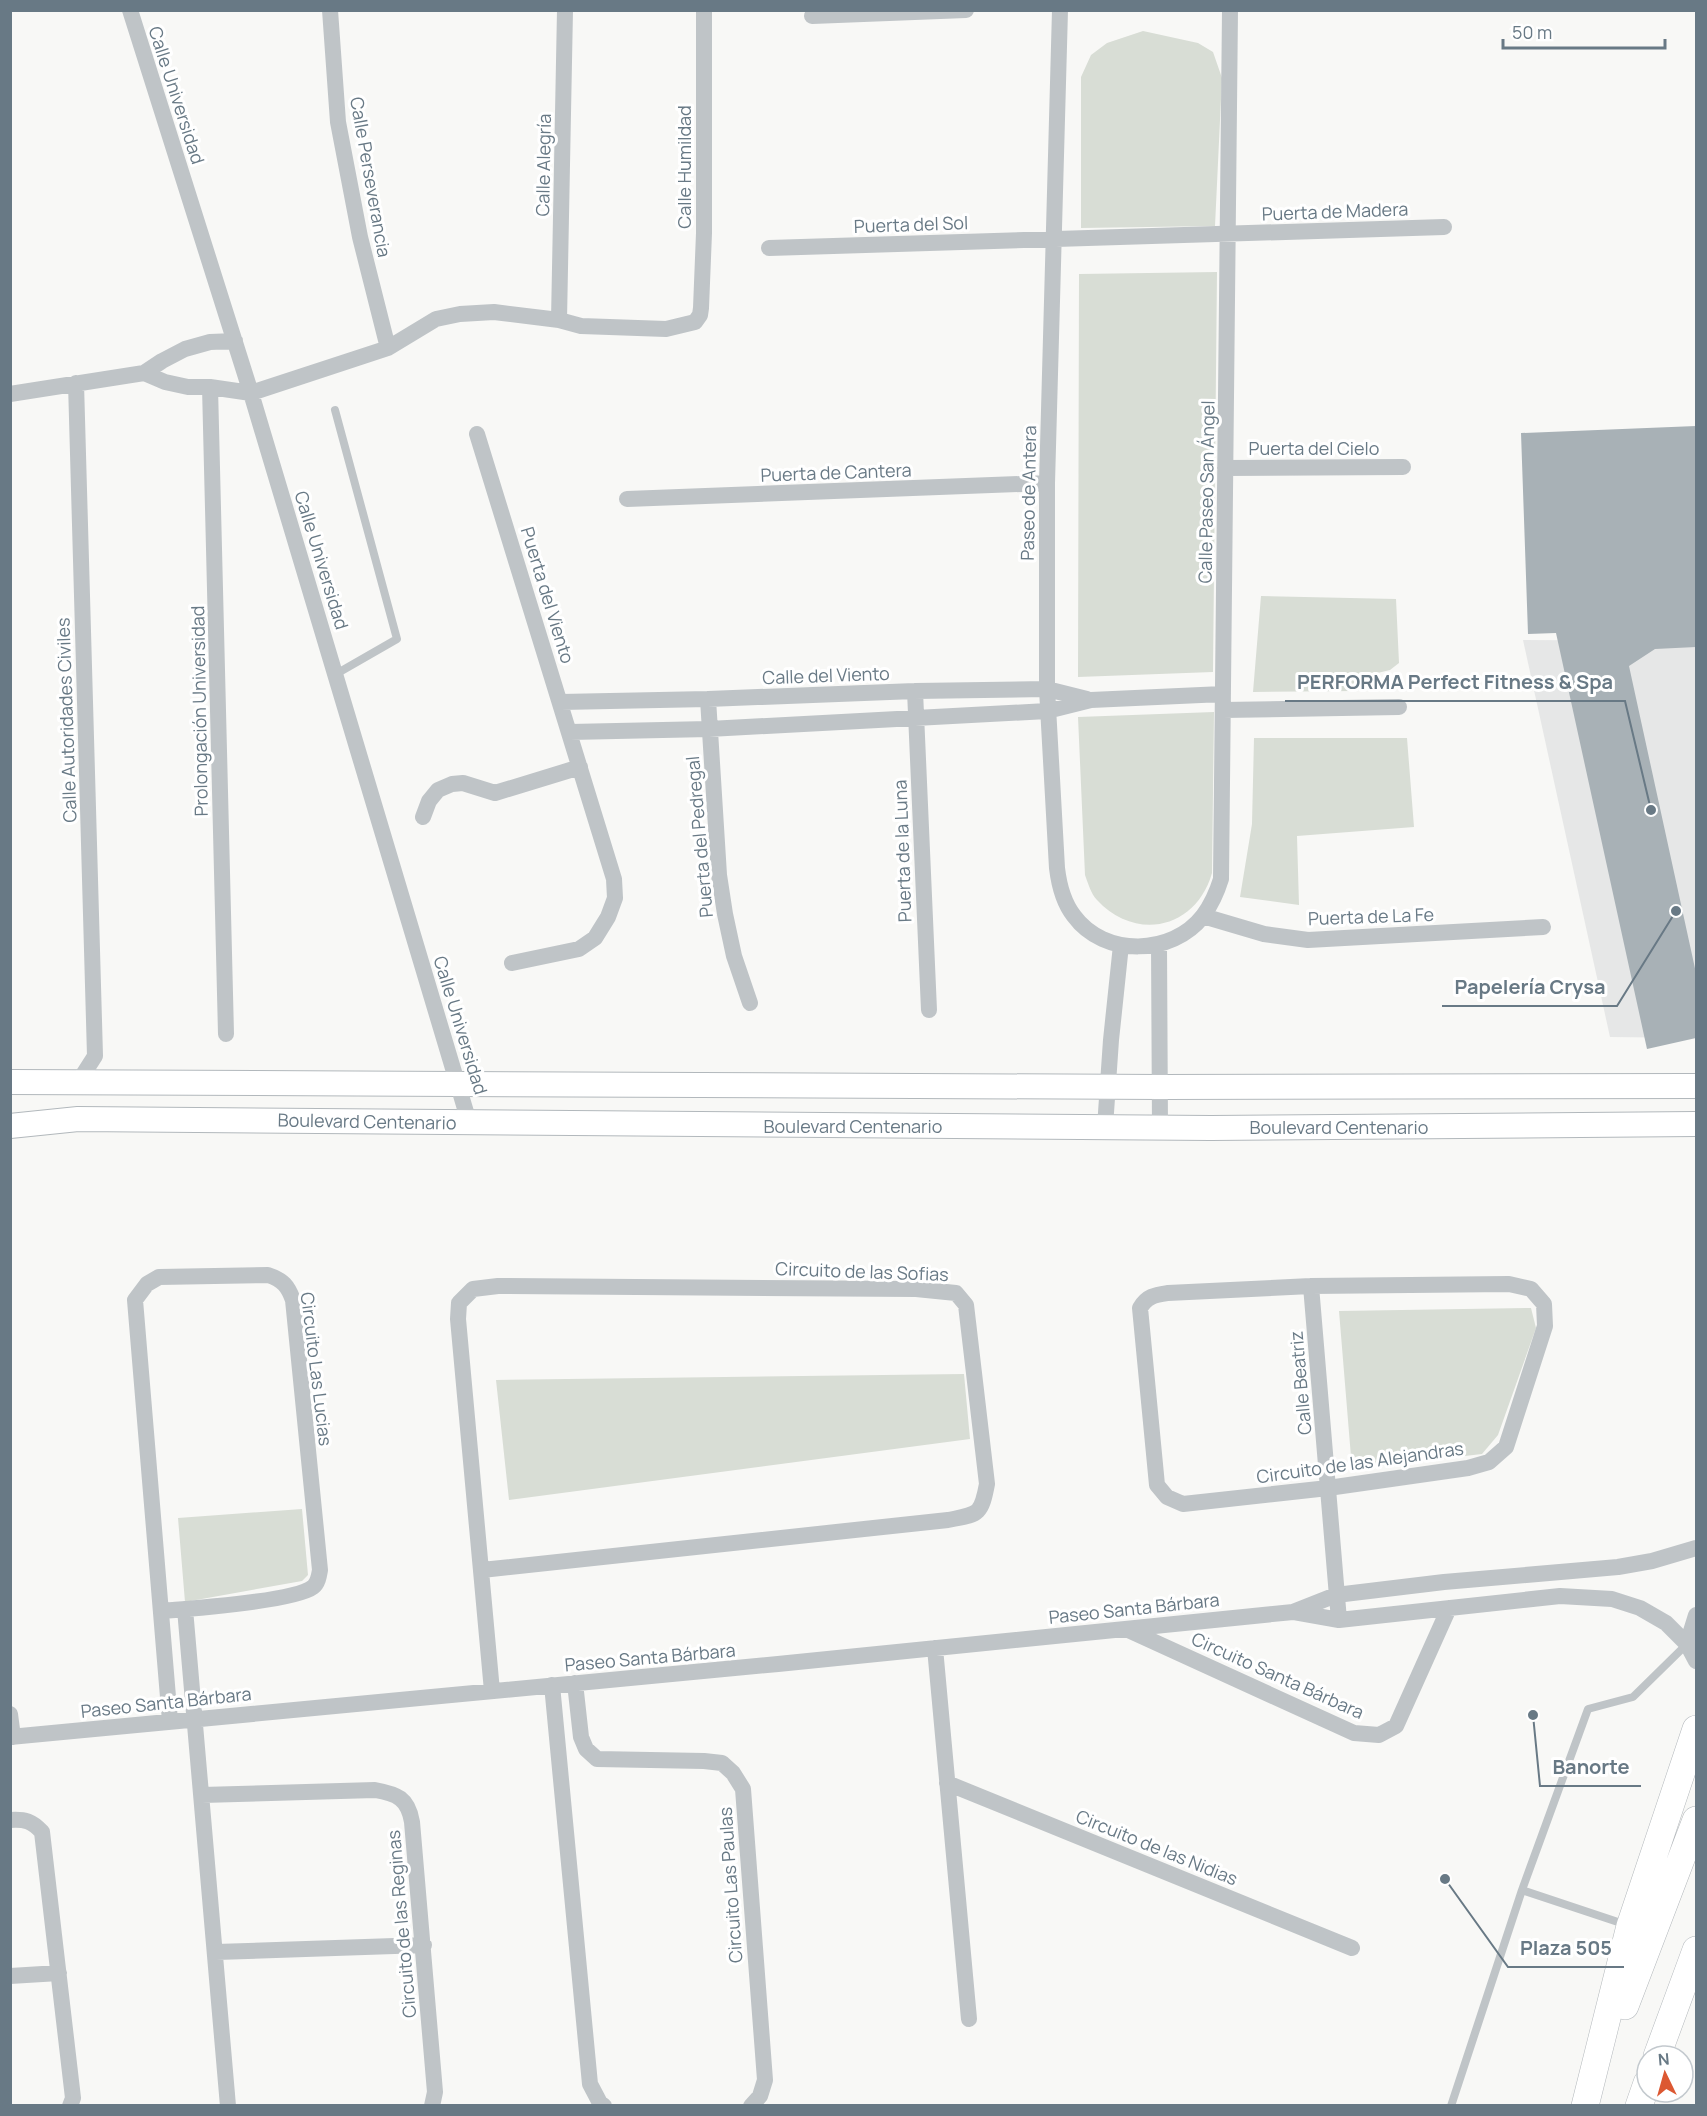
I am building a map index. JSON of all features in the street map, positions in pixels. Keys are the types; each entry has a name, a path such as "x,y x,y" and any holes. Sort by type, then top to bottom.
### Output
{"main road":[{"name":"Boulevard Centenario","path":"10,1082 1161,1087 1696,1086"},
{"name":"Boulevard Centenario","path":"10,1126 78,1119 1160,1128 1696,1125"},
{"path":"1586,2106 1630,1926 1696,1729"},
{"path":"1586,2106 1696,1820"},
{"path":"1661,2044 1696,1950"}],"street":[{"name":"Calle Universidad","path":"130,10 251,393 469,1122"},
{"name":"Calle Perseverancia","path":"330,10 338,122 360,237 388,348"},
{"name":"Calle Alegría","path":"559,320 565,10"},
{"name":"Calle Humildad","path":"559,320 581,326 666,329 695,322 700,315 704,233 704,10"},
{"path":"812,16 966,10"},
{"name":"Paseo de Antera","path":"1060,10 1047,483 1047,711 1057,868 1060,889 1074,916 1088,930 1106,941 1120,945"},
{"name":"Calle Paseo San Ángel","path":"1120,945 1158,945 1176,939 1203,916 1216,895 1221,879 1230,10"},
{"name":"Puerta de Madera","path":"1054,238 1444,227"},
{"name":"Puerta del Sol","path":"769,248 1054,238"},
{"path":"144,374 188,387 210,387 251,393 388,348 436,319 460,314 494,312 559,320"},
{"path":"11,390 144,374 185,349 210,342 235,341"},
{"name":"Calle Autoridades Civiles","path":"76,383 95,1056"},
{"name":"Prolongación Universidad","path":"210,387 226,1034"},
{"name":"Puerta del Viento","path":"477,434 614,879 615,898 608,917 595,938 579,950 512,963"},
{"name":"Puerta del Cielo","path":"1225,468 1403,467"},
{"name":"Puerta de Cantera","path":"627,499 1047,483"},
{"name":"Calle del Viento","path":"561,702 1047,689 1091,699 1399,707"},
{"name":"Puerta de la Luna","path":"915,691 929,1010"},
{"name":"Puerta del Pedregal","path":"708,699 719,875 734,956 750,1003"},
{"name":"Calle del Viento","path":"570,732 709,729 1047,711 1091,699"},
{"path":"423,818 429,801 438,790 452,784 463,783 495,794 580,767"},
{"name":"Puerta de La Fe","path":"1203,916 1264,934 1308,940 1543,927"},
{"path":"1106,1127 1107,1086 1120,945"},
{"path":"1158,945 1160,1128"},
{"path":"79,1081 95,1056 114,1082"},
{"name":"Circuito Las Lucias","path":"161,1611 297,1594 312,1587 318,1581 320,1570 293,1300 288,1287 279,1278 268,1275 159,1277 147,1284 135,1300 170,1720"},
{"name":"Circuito de las Alejandras","path":"1509,1284 1531,1289 1544,1304 1545,1326 1506,1447 1489,1462 1468,1468 1328,1488 1183,1504 1167,1497 1157,1485 1140,1308 1146,1299 1168,1293 1311,1286 1509,1284"},
{"name":"Circuito de las Sofias","path":"482,1570 974,1515 983,1505 987,1484 966,1305 956,1293 916,1288 498,1286 473,1289 459,1303 458,1318 492,1691"},
{"name":"Calle Beatriz","path":"1311,1286 1339,1620"},
{"name":"Paseo Santa Bárbara","path":"1293,1612 1336,1595 1444,1582 1618,1567 1652,1561 1696,1548"},
{"name":"Paseo Santa Bárbara","path":"12,1737 170,1720 778,1665 935,1647 1293,1612 1339,1620 1560,1596 1612,1599 1640,1608 1666,1623 1687,1644 1696,1660"},
{"name":"Circuito Santa Bárbara","path":"1125,1629 1354,1733 1379,1735 1396,1726 1449,1608"},
{"path":"185,1609 228,2106"},
{"path":"1687,1644 1696,1615"},
{"path":"935,1647 969,2019"},
{"name":"Circuito Las Paulas","path":"575,1683 581,1737 586,1749 597,1759 704,1761 722,1764 733,1773 742,1789 765,2080 760,2096 751,2106"},
{"path":"552,1685 590,2084 604,2106"},
{"path":"10,1714 12,1737"},
{"name":"Circuito de las Nidias","path":"947,1783 1352,1948"},
{"name":"Circuito de las Reginas","path":"201,1795 375,1790 391,1793 402,1799 410,1810 412,1822 435,2092 432,2106"},
{"path":"10,1820 23,1819 34,1823 42,1832 73,2098 70,2106"},
{"path":"216,1952 424,1945"},
{"path":"10,1976 59,1973"}],"lane":[{"path":"335,410 397,639 336,674"},
{"path":"1451,2106 1522,1890 1588,1709 1633,1698 1687,1644"},
{"path":"1522,1890 1630,1926"}],"shaded area":[{"path":"1143,31 1198,43 1213,52 1222,78 1215,226 1081,228 1081,77 1091,55 1107,43"},
{"path":"1217,272 1213,672 1078,677 1079,274"},
{"path":"1261,596 1396,599 1399,663 1390,670 1365,676 1353,691 1253,692"},
{"path":"1523,640 1696,641 1696,1038 1610,1037"},
{"path":"1214,712 1212,873 1204,892 1193,907 1179,917 1163,923 1146,925 1129,921 1112,913 1097,900 1091,892 1085,875 1078,717"},
{"path":"1254,738 1407,738 1414,827 1297,836 1299,905 1240,897 1252,824"},
{"path":"1531,1308 1536,1328 1498,1435 1482,1454 1352,1469 1339,1311"},
{"path":"964,1374 970,1439 509,1500 496,1380"},
{"path":"302,1509 308,1575 302,1581 185,1602 178,1518"}],"building":[{"path":"1696,426 1696,647 1655,649 1629,666 1696,973 1696,1038 1647,1049 1556,633 1528,634 1521,433"}],"place":[{"name":"PERFORMA Perfect Fitness & Spa","path":"1651,810"},
{"name":"Papelería Crysa","path":"1676,911"},
{"name":"Banorte","path":"1533,1715"},
{"name":"Plaza 505","path":"1445,1879"}]}
